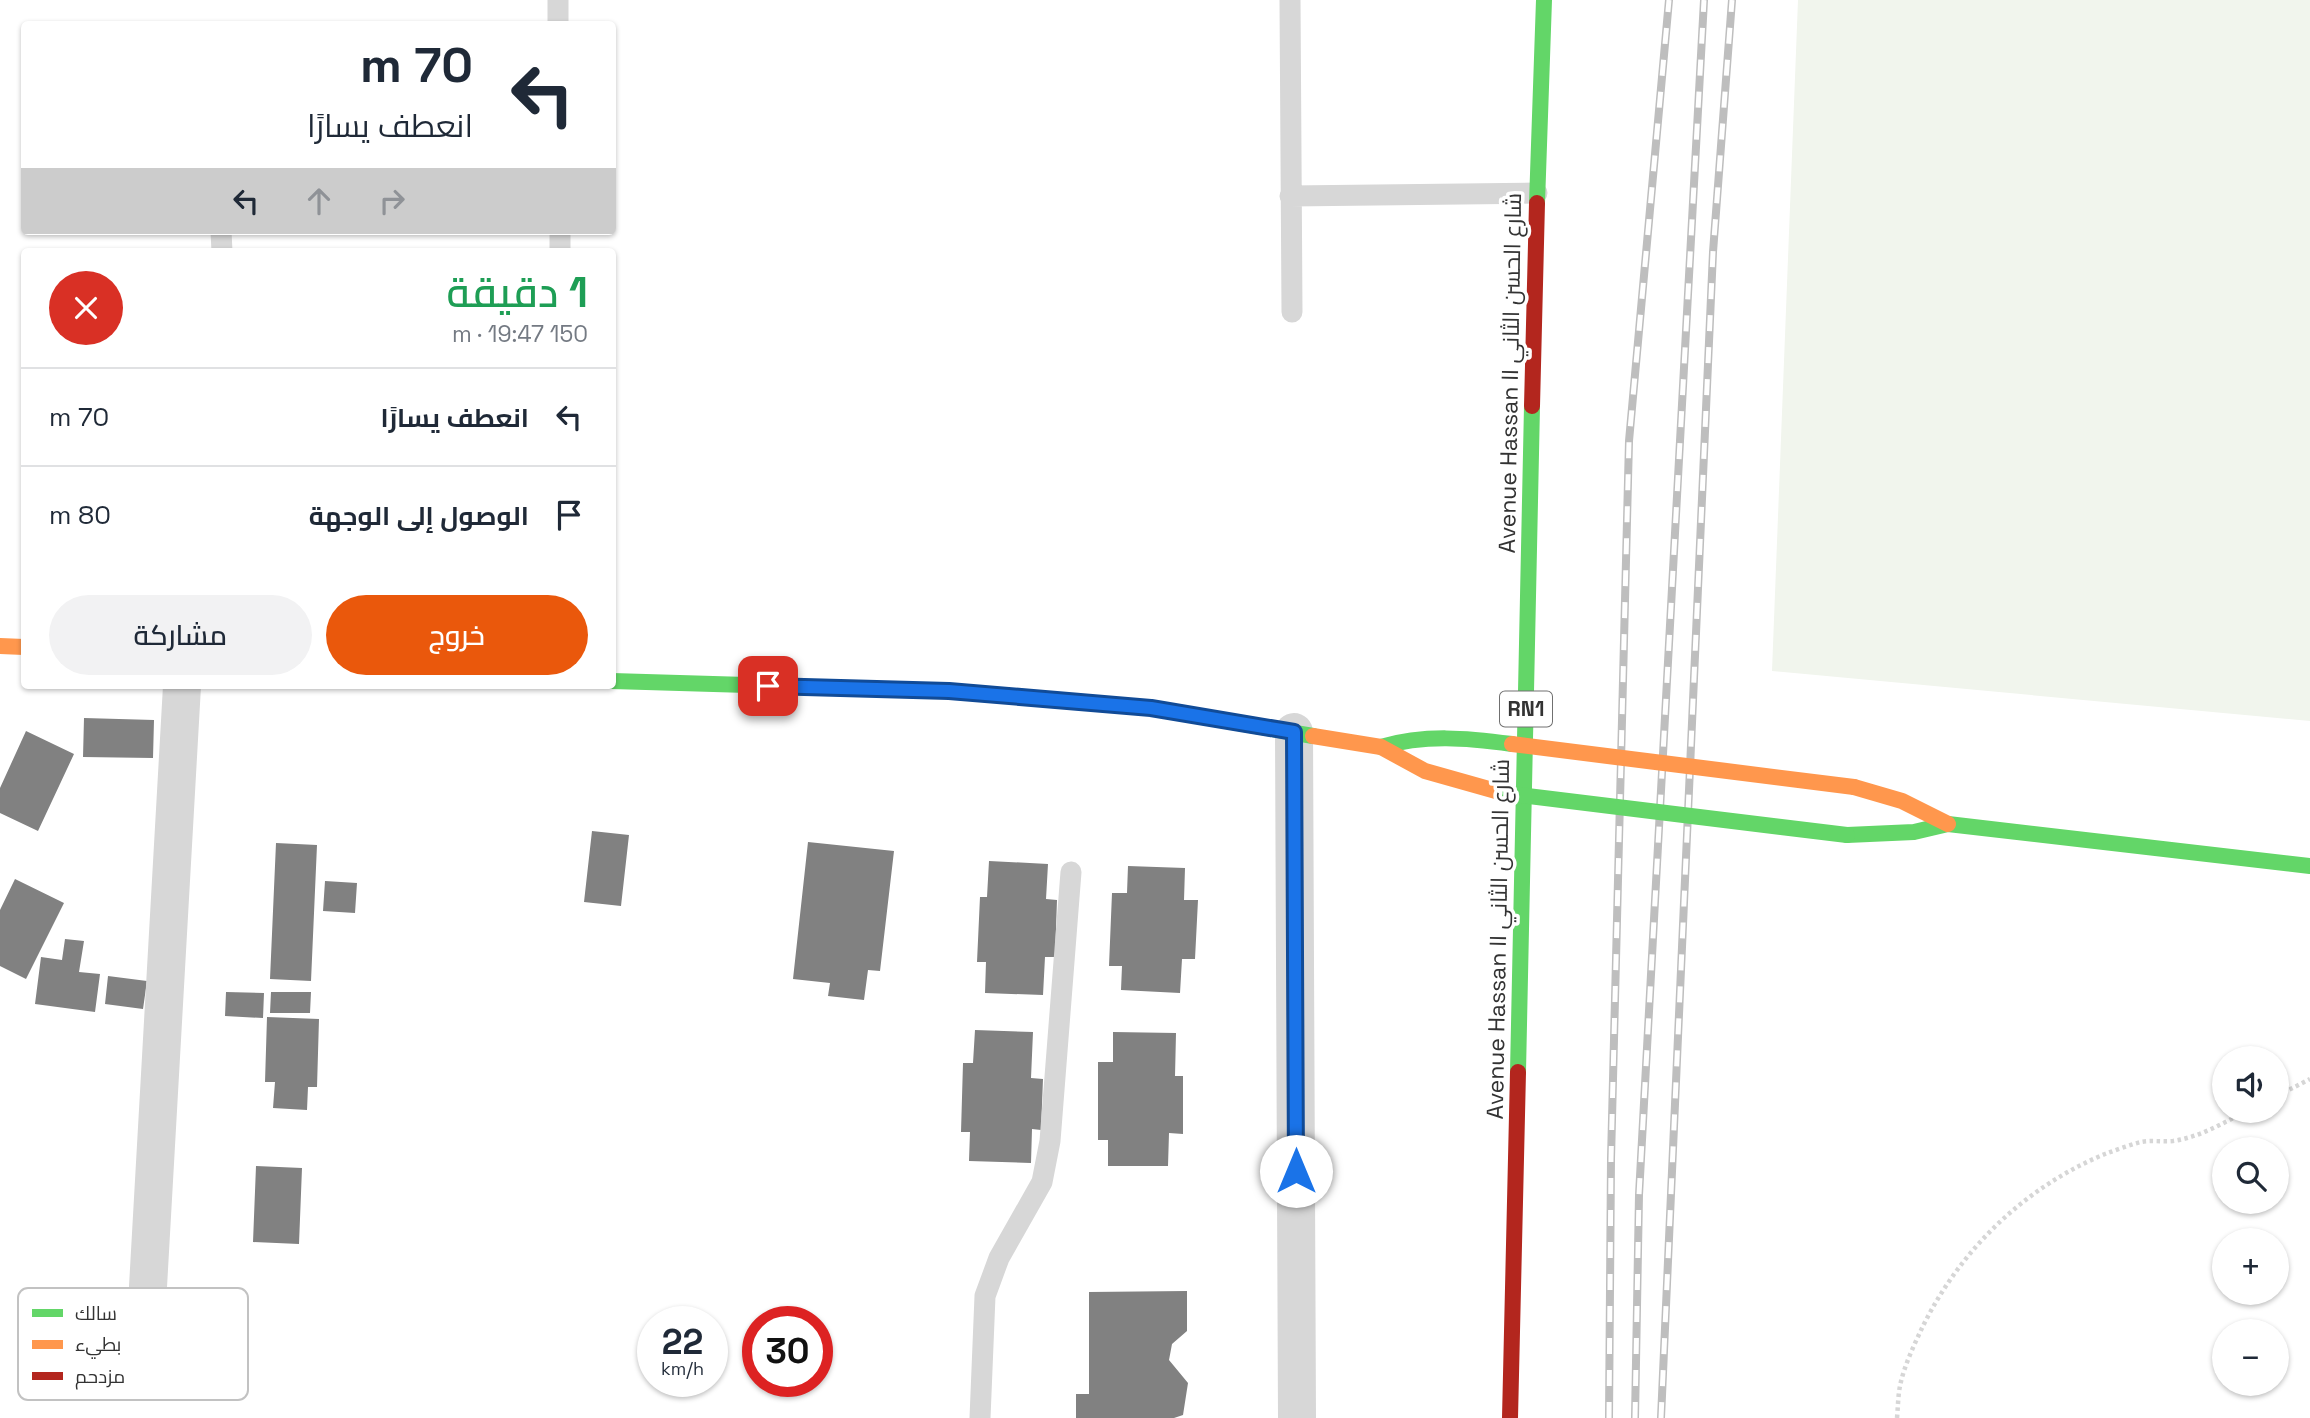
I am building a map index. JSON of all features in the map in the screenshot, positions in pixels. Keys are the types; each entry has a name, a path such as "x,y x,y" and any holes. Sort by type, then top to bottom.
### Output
{"main road":[{"name":"Avenue Hassan II شارع الحسن الثاني","path":"1510,1418 1536,193 1544,0"},
{"path":"0,646 21,648"},
{"path":"616,681 949,691 1151,708 1381,747 1402,762 1424,772 1503,793 1847,835 1914,832 1948,824 2310,866"},
{"path":"1381,747 1400,740 1441,736 1854,787 1901,799 1948,824"}],"street":[{"path":"148,1288 182,689"},
{"path":"1294,732 1297,1418"}],"lane":[{"path":"558,0 558,21"},
{"path":"1290,0 1292,312"},
{"path":"1290,196 1536,193"},
{"path":"980,1418 985,1296 999,1258 1042,1182 1050,1141 1071,872"}],"path":[{"path":"2289,1090 2310,1079"},
{"path":"1897,1418 1900,1385 1914,1345 1932,1307 1969,1255 2009,1213 2039,1190 2106,1154 2142,1142 2173,1141 2203,1133 2223,1123"}],"shaded area":[{"path":"1798,0 2310,0 2310,721 1772,671"}],"building":[{"path":"84,718 154,720 153,758 83,757"},
{"path":"26,731 74,754 38,831 0,813 0,788"},
{"path":"592,831 629,835 621,906 584,902"},
{"path":"808,842 894,851 880,971 868,970 864,1000 828,996 830,983 793,979"},
{"path":"276,843 317,845 311,981 270,979"},
{"path":"989,861 1048,864 1046,899 1057,900 1055,957 1045,957 1043,995 985,993 986,962 977,962 980,897 987,897"},
{"path":"1128,866 1185,868 1184,900 1198,900 1195,959 1182,959 1180,993 1121,990 1122,966 1109,966 1112,893 1127,893"},
{"path":"15,879 64,903 26,979 0,966 0,910"},
{"path":"325,881 357,883 355,913 323,911"},
{"path":"65,939 84,941 79,972 100,974 95,1012 35,1004 41,957 62,960"},
{"path":"108,976 147,981 143,1009 105,1004"},
{"path":"226,992 264,993 263,1018 225,1016"},
{"path":"271,992 311,992 310,1013 270,1013"},
{"path":"267,1017 319,1019 317,1087 308,1087 307,1110 273,1108 275,1082 265,1082"},
{"path":"975,1030 1033,1032 1031,1078 1043,1079 1041,1130 1032,1129 1031,1163 969,1161 970,1132 961,1132 963,1063 973,1063"},
{"path":"1113,1032 1176,1033 1175,1076 1183,1076 1183,1134 1169,1133 1168,1166 1108,1166 1108,1140 1098,1140 1098,1062 1113,1062"},
{"path":"256,1166 302,1168 299,1244 253,1242"},
{"path":"1187,1291 1187,1331 1172,1344 1169,1360 1188,1383 1183,1415 1174,1418 1076,1418 1076,1394 1089,1394 1089,1292"}],"railway":[{"path":"1609,1418 1611,1159 1629,441 1669,0"},
{"path":"1635,1418 1639,1195 1704,0"},
{"path":"1661,1418 1713,252 1732,0"}],"traffic: fast":[{"path":"1537,203 1544,0"},
{"path":"1518,1072 1532,406"},
{"path":"616,681 949,691 1151,708 1313,736"},
{"path":"1381,747 1414,740 1446,738 1512,744"},
{"path":"1503,793 1847,835"},
{"path":"1847,835 1914,832 1948,824 2310,866"}],"traffic: slow":[{"path":"0,646 21,647"},
{"path":"1313,736 1381,747 1425,771 1503,793"},
{"path":"1512,744 1854,787"},
{"path":"1854,787 1902,801 1948,824"}],"traffic: jam":[{"path":"1532,406 1537,203"},
{"path":"1510,1418 1518,1072"}],"route":[{"path":"768,686 949,691 1151,708 1294,732 1296,1171"}]}
